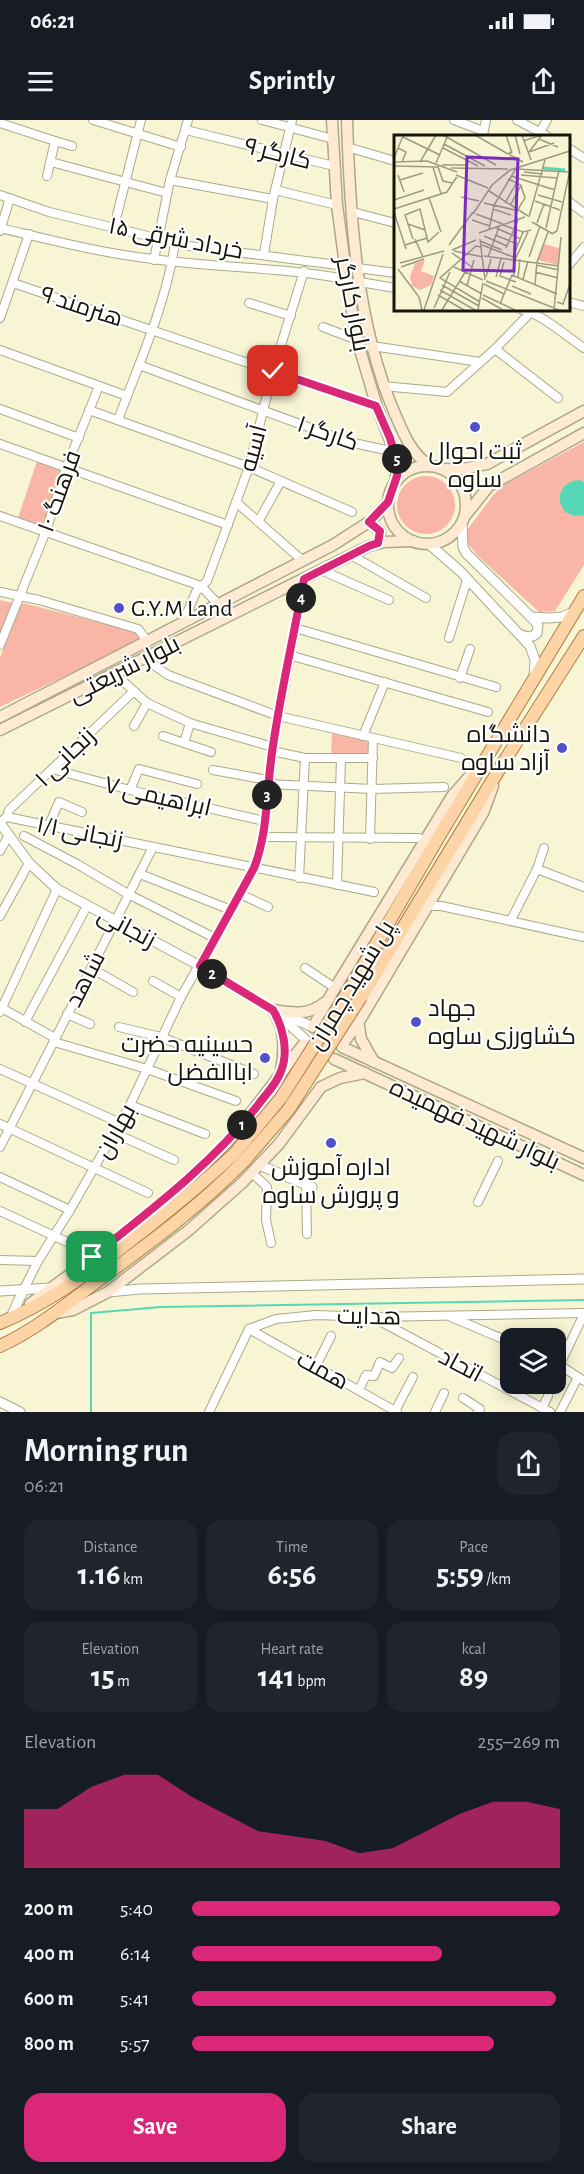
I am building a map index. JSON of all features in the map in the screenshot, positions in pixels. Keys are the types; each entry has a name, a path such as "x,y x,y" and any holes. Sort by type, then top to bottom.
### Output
{"main road":[{"name":"بلوار کارگر","path":"332,120 337,206 346,279 357,340 376,406 398,465 395,482"},
{"name":"بلوار کارگر","path":"347,120 347,147 358,268 372,346 383,386 412,449 420,459 435,467"},
{"path":"584,411 487,464 458,470 435,467 413,468 395,482 388,502 388,513 392,523 399,532 413,541 429,544 445,539 452,535 476,500 489,486 584,434"},
{"path":"395,453 401,456 412,449"},
{"path":"435,467 452,475 461,486 465,499 463,521"},
{"name":"بلوار شریعتی","path":"0,717 303,561 369,522 388,502"},
{"path":"369,522 380,531 378,543"},
{"name":"بلوار شریعتی","path":"0,730 351,555 378,543 413,541"},
{"name":"پل شهید چمران","path":"0,1347 20,1337 56,1313 89,1279 196,1190 235,1153 281,1098 351,987 584,597"},
{"name":"پل شهید چمران","path":"5,1321 89,1279 165,1231 225,1181 289,1108 329,1048 475,808 584,636"},
{"path":"5,1321 156,1207 193,1175 243,1124 305,1042 328,998 452,795 487,756"},
{"path":"305,1042 306,1052 315,1060 326,1062 334,1059 360,1020 483,813 500,768"},
{"path":"328,998 329,1014 334,1020 347,1025 360,1020"},
{"path":"273,1010 291,1013 305,1012 318,1008 328,998"},
{"path":"273,1010 280,1020 283,1034 284,1050 281,1071"},
{"path":"360,1020 361,1039 374,1062"},
{"path":"313,1027 323,1024 333,1027 340,1035 342,1046"},
{"name":"بلوار شهید فهمیده","path":"342,1046 584,1158"},
{"name":"بلوار شهید فهمیده","path":"334,1059 584,1175"},
{"path":"281,1071 291,1065 306,1066 316,1073 321,1087"},
{"path":"56,1313 73,1310 108,1292 189,1230 256,1169 279,1144 321,1087 339,1078 365,1073"}],"street":[{"path":"93,120 181,147"},
{"path":"114,227 141,120"},
{"path":"154,260 170,180 188,120"},
{"path":"262,120 291,124 333,139"},
{"path":"454,120 483,134 486,120"},
{"path":"517,120 544,134 546,120"},
{"path":"0,123 72,146"},
{"path":"264,254 274,195 291,124"},
{"name":"کارگر ۹","path":"186,130 334,166"},
{"path":"47,176 55,141"},
{"path":"347,147 394,162"},
{"path":"569,149 584,158"},
{"path":"51,162 167,193"},
{"path":"170,180 337,206"},
{"name":"۱۵ خرداد شرقی","path":"0,195 49,212 175,243 345,266"},
{"path":"1,229 10,198"},
{"path":"569,202 584,213"},
{"path":"353,212 394,223"},
{"name":"۱۵ خرداد شرقی","path":"1,229 95,251 154,260 304,271 346,279"},
{"path":"0,318 29,234"},
{"path":"117,420 152,329 175,243"},
{"path":"569,264 584,247"},
{"path":"358,268 394,273"},
{"name":"آسیه","path":"182,624 196,592 207,581 249,467 273,371 304,271"},
{"path":"360,282 394,288"},
{"name":"هنرمند ۹","path":"13,283 376,406"},
{"path":"569,302 584,306"},
{"path":"249,303 291,316"},
{"path":"383,386 447,392 495,349 533,310 584,348"},
{"path":"323,327 357,340"},
{"path":"372,346 480,362"},
{"path":"495,349 558,398"},
{"path":"0,350 127,396"},
{"name":"کارگر ۱","path":"139,365 349,442 395,453"},
{"name":"فرهنگ ۱۰","path":"0,645 46,531 66,468 99,386"},
{"path":"0,409 79,438"},
{"path":"89,410 249,467 352,512"},
{"path":"4,445 228,525"},
{"path":"258,522 281,481"},
{"path":"236,502 303,561"},
{"path":"0,516 201,586 218,604"},
{"path":"463,521 463,547 538,625 534,637 521,634"},
{"path":"429,544 521,634 530,646 535,660 534,678"},
{"path":"351,555 426,598"},
{"path":"460,572 459,566 464,560 474,561"},
{"path":"321,570 389,600"},
{"name":"بهاران","path":"24,1291 38,1261 130,1105 181,997 254,868 263,837 272,749 304,579"},
{"path":"449,638 467,580"},
{"path":"284,589 294,593 300,601"},
{"path":"0,592 39,600 138,629 148,642"},
{"path":"531,617 562,617 576,611"},
{"path":"296,628 496,687"},
{"path":"460,678 470,649"},
{"path":"290,655 488,712"},
{"path":"145,659 168,675 278,716 460,758"},
{"path":"114,674 147,703 190,723 306,758 373,758"},
{"path":"363,736 385,682"},
{"name":"زنجانی ۱","path":"2,820 9,810 133,692"},
{"path":"134,726 147,703"},
{"path":"184,743 190,723"},
{"path":"163,735 211,752"},
{"path":"370,839 374,738"},
{"path":"299,878 306,758"},
{"path":"336,885 341,759"},
{"name":"ابراهیمی ۷","path":"52,769 130,790 264,821"},
{"path":"130,790 139,769 198,784"},
{"path":"213,770 268,782 304,786 372,789 444,788"},
{"path":"49,825 59,802 82,812"},
{"name":"زنجانی ۱/۱","path":"2,820 49,825 374,892"},
{"name":"زنجانی","path":"2,820 9,835 29,863 57,889 200,966 273,1010"},
{"path":"0,850 9,835"},
{"path":"24,836 128,894 215,938"},
{"path":"263,837 419,838"},
{"name":"شاهد","path":"0,1147 153,847"},
{"path":"511,920 537,869 544,848"},
{"path":"0,916 29,863"},
{"path":"537,869 584,886"},
{"path":"140,874 231,910"},
{"path":"57,889 1,1009 55,1040 147,1069 236,1101"},
{"path":"240,894 268,907"},
{"path":"25,1022 87,906"},
{"path":"428,906 441,906 583,934"},
{"path":"91,968 133,992"},
{"path":"305,968 335,988"},
{"path":"153,981 181,997"},
{"path":"273,1010 313,1027"},
{"path":"273,1010 305,1042"},
{"path":"67,1014 90,1024"},
{"path":"119,1027 161,1037 254,1074"},
{"path":"0,1069 120,1123"},
{"path":"130,1105 205,1134"},
{"path":"0,1124 148,1193"},
{"path":"114,1133 174,1160"},
{"path":"478,1202 498,1161"},
{"path":"256,1169 309,1186 307,1234"},
{"path":"256,1169 267,1187 266,1220 271,1244"},
{"path":"0,1178 70,1210"},
{"path":"0,1211 76,1246"},
{"path":"0,1260 38,1261"},
{"path":"108,1292 140,1289 584,1279"},
{"path":"0,1291 51,1288"},
{"path":"5,1321 24,1291"},
{"path":"566,1350 584,1313"},
{"name":"هدایت","path":"249,1329 276,1319 316,1315 373,1317 584,1313"},
{"path":"447,1316 500,1338"},
{"name":"اتحاد","path":"373,1317 546,1410"},
{"path":"209,1412 249,1329"},
{"name":"همت","path":"249,1329 396,1411"},
{"path":"316,1366 331,1336"},
{"path":"359,1390 366,1375 374,1376 380,1362 392,1368 399,1358"},
{"path":"560,1412 566,1397 581,1379 566,1369"},
{"path":"396,1411 413,1377"},
{"path":"435,1412 444,1393"},
{"path":"546,1410 548,1396"},
{"path":"463,1398 480,1409 478,1412"},
{"path":"0,1402 20,1412"}],"shaded area":[{"path":"584,442 584,565 555,611 539,612 477,555 468,544 467,530 494,494 505,484"},
{"path":"37,461 63,470 44,527 18,518"},
{"path":"426,476 437,478 447,484 453,494 455,505 453,516 447,526 437,532 426,534 415,532 405,526 399,516 397,505 399,494 405,484 415,478"},
{"path":"0,600 13,603 0,635"},
{"path":"23,603 137,632 139,641 0,707 0,658 18,608"},
{"path":"332,732 371,741 370,755 331,755"}],"water":[{"path":"580,480 584,482 584,515 574,516 562,507 560,493 570,482"}],"waterway":[{"path":"91,1412 91,1313 161,1307 584,1300"}],"place":[{"name":"ثبت احوال ساوه","path":"475,427"},
{"name":"G.Y.M Land","path":"119,608"},
{"name":"دانشگاه آزاد ساوه","path":"562,748"},
{"name":"جهاد کشاورزی ساوه","path":"416,1022"},
{"name":"حسینیه حضرت اباالفضل","path":"265,1058"},
{"name":"اداره آموزش و پرورش ساوه","path":"331,1143"}],"route":[{"path":"92,1257 156,1207 220,1149 272,1087 281,1071 284,1050 283,1034 280,1020 273,1010 200,966 254,868 259,854 278,716 304,579 378,543 380,531 369,522 388,502 397,476 398,465 390,438 376,406 273,371"}]}
